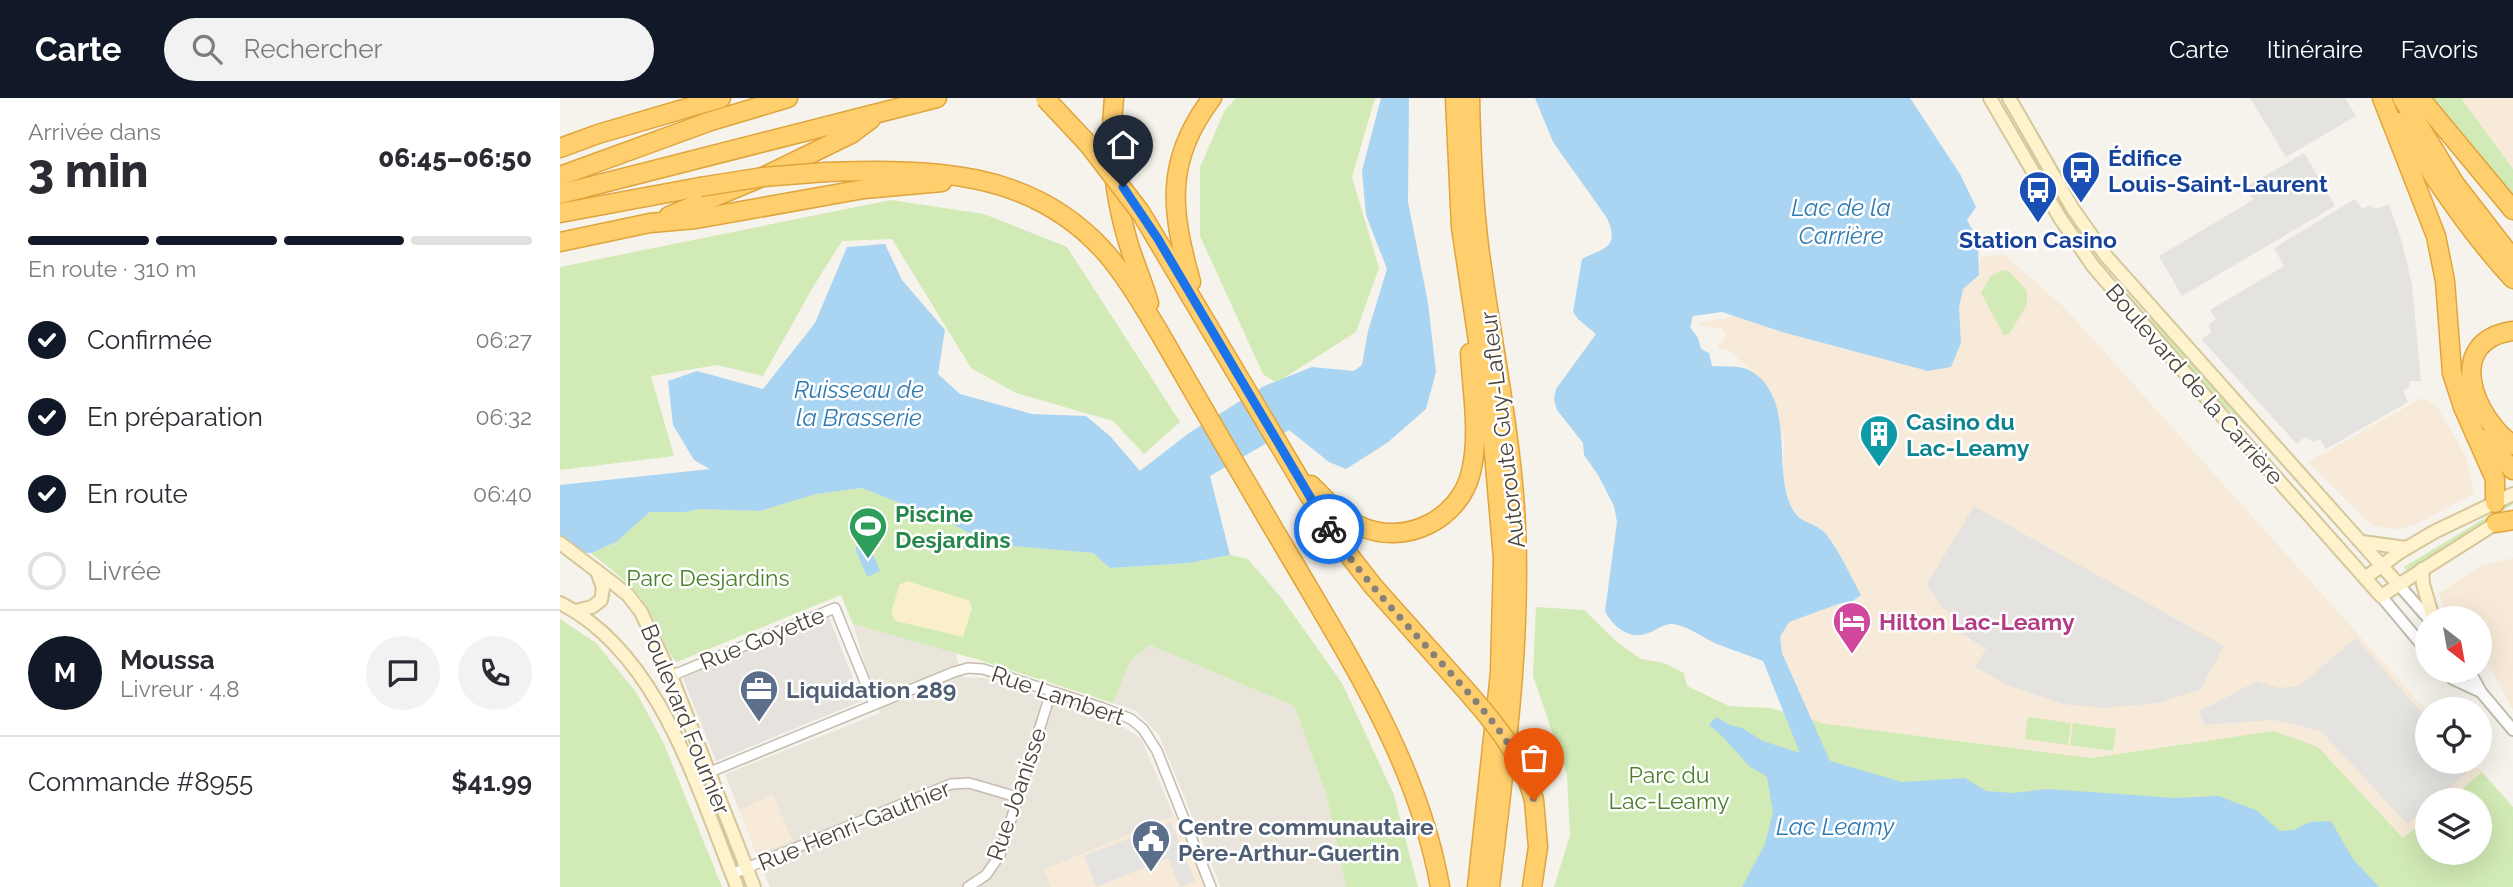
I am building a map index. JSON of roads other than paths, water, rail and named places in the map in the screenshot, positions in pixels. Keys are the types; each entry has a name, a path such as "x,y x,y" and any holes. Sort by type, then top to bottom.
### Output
{"highway":[{"path":"560,149 598,134 720,98"},
{"path":"560,176 711,121 788,98"},
{"path":"560,182 884,105 937,98"},
{"path":"1045,98 1094,150 1141,213 1331,531 1362,572 1492,720 1514,751 1525,771 1534,800 1538,847 1532,887"},
{"path":"1114,98 1113,148 1117,195 1127,240 1158,332"},
{"path":"1199,309 1178,234 1175,190 1185,144 1212,98"},
{"name":"Autoroute Guy-Lafleur","path":"1455,98 1457,177 1465,262 1492,429 1503,570 1498,695 1477,887"},
{"name":"Autoroute Guy-Lafleur","path":"1471,98 1476,217 1510,453 1518,573 1513,691 1490,887"},
{"path":"2384,98 2451,202 2513,279"},
{"path":"2384,98 2435,236 2445,281 2452,373 2457,393 2494,476 2495,503"},
{"path":"2402,98 2455,184 2513,259"},
{"path":"2420,98 2513,210"},
{"path":"560,194 884,105"},
{"path":"650,223 727,194 851,134 884,105"},
{"path":"560,149 711,121"},
{"path":"560,213 755,178 826,172 941,172 1019,192 1044,203 1068,219 1091,238 1119,270 1358,672 1393,741 1420,810 1440,887"},
{"path":"562,240 650,223 696,219 894,185 991,183"},
{"path":"1287,459 1337,511 1371,530 1391,533 1413,531 1437,520 1454,506 1467,484 1474,452 1465,262"},
{"path":"2513,331 2499,334 2485,343 2474,358 2470,375 2473,393 2481,410 2494,428 2513,445"},
{"path":"2472,426 2513,470"}],"main road":[{"name":"Boulevard de la Carrière","path":"1990,98 2053,206 2093,266 2381,596"},
{"name":"Boulevard de la Carrière","path":"2009,98 2073,209 2106,256 2398,584"},
{"path":"2365,578 2407,548 2513,494"},
{"path":"2381,596 2421,569 2504,521 2513,512"},
{"path":"2362,542 2407,548"},
{"name":"Boulevard Fournier","path":"560,543 628,596 641,612 671,676 754,887"},
{"path":"2421,569 2429,606"},
{"path":"575,611 592,607 601,600 603,588 597,570"},
{"name":"Boulevard Fournier","path":"560,603 575,611 620,652 644,680 664,713 737,887"}],"street":[{"name":"Boulevard de la Carrière","path":"2398,584 2417,606"},
{"name":"Boulevard de la Carrière","path":"2381,596 2415,636"},
{"name":"Rue Goyette","path":"671,676 835,608 874,704"},
{"name":"Rue Lambert","path":"693,779 954,672 968,668 983,669 1122,715 1137,723 1149,736 1211,887"},
{"path":"2462,683 2481,692"},
{"path":"2476,683 2513,730"},
{"name":"Rue Joanisse","path":"968,887 986,875 996,862 1051,692"},
{"name":"Rue Henri-Gauthier","path":"732,874 951,784 969,783 1017,797"}],"water":[{"name":"Ruisseau de la Brasserie","path":"1381,98 1409,98 1408,202 1428,303 1436,372 1426,409 1387,443 1346,469 1329,462 1289,430 1210,476 1230,555 1189,563 1110,568 1093,553 986,542 948,522 862,488 816,494 760,511 700,509 650,512 616,542 591,553 560,551 560,485 710,469 694,460 673,425 668,381 697,371 763,389 815,323 847,247 885,244 902,280 945,330 938,374 960,394 1032,414 1086,416 1110,436 1140,471 1189,433 1264,386 1312,367 1354,371 1362,365 1368,331 1387,269 1366,215 1362,171"},
{"name":"Lac de la Carrière","path":"1535,98 1910,98 1960,174 1976,207 1967,220 1978,240 1979,275 1963,289 1959,308 1961,343 1951,367 1928,371 1782,332 1722,312 1693,316 1690,327 1698,338 1701,349 1709,353 1712,366 1745,368 1764,382 1773,396 1781,432 1785,488 1790,504 1798,516 1826,534 1861,595 1850,603 1841,603 1789,622 1780,637 1782,653 1830,761 1902,782 1965,778 1986,791 2014,793 2047,789 2175,798 2218,796 2256,810 2280,831 2294,830 2310,822 2331,821 2353,859 2379,887 1742,887 1765,844 1773,812 1767,777 1749,766 1709,725 1716,717 1763,741 1800,753 1763,661 1674,624 1641,635 1628,634 1612,622 1605,611 1617,522 1614,506 1584,455 1583,443 1557,410 1554,399 1556,389 1596,334 1573,312 1582,259 1608,245 1612,235 1607,218 1553,142"},
{"name":"Piscine Desjardins","path":"868,542 880,571 867,577 855,548"}],"place":[{"name":"Édifice Louis-Saint-Laurent","path":"2081,204"},
{"name":"Station Casino","path":"2038,224"},
{"name":"Casino du Lac-Leamy","path":"1879,468"},
{"name":"Piscine Desjardins","path":"868,560"},
{"name":"Hilton Lac-Leamy","path":"1852,655"},
{"name":"Liquidation 289","path":"759,723"},
{"name":"Centre communautaire Père-Arthur-Guertin","path":"1151,873"}],"park label":[{"name":"Parc Desjardins","path":"708,577"},
{"name":"Parc du Lac-Leamy","path":"1669,787"}],"water label":[{"name":"Lac Leamy","path":"1835,826"}]}
